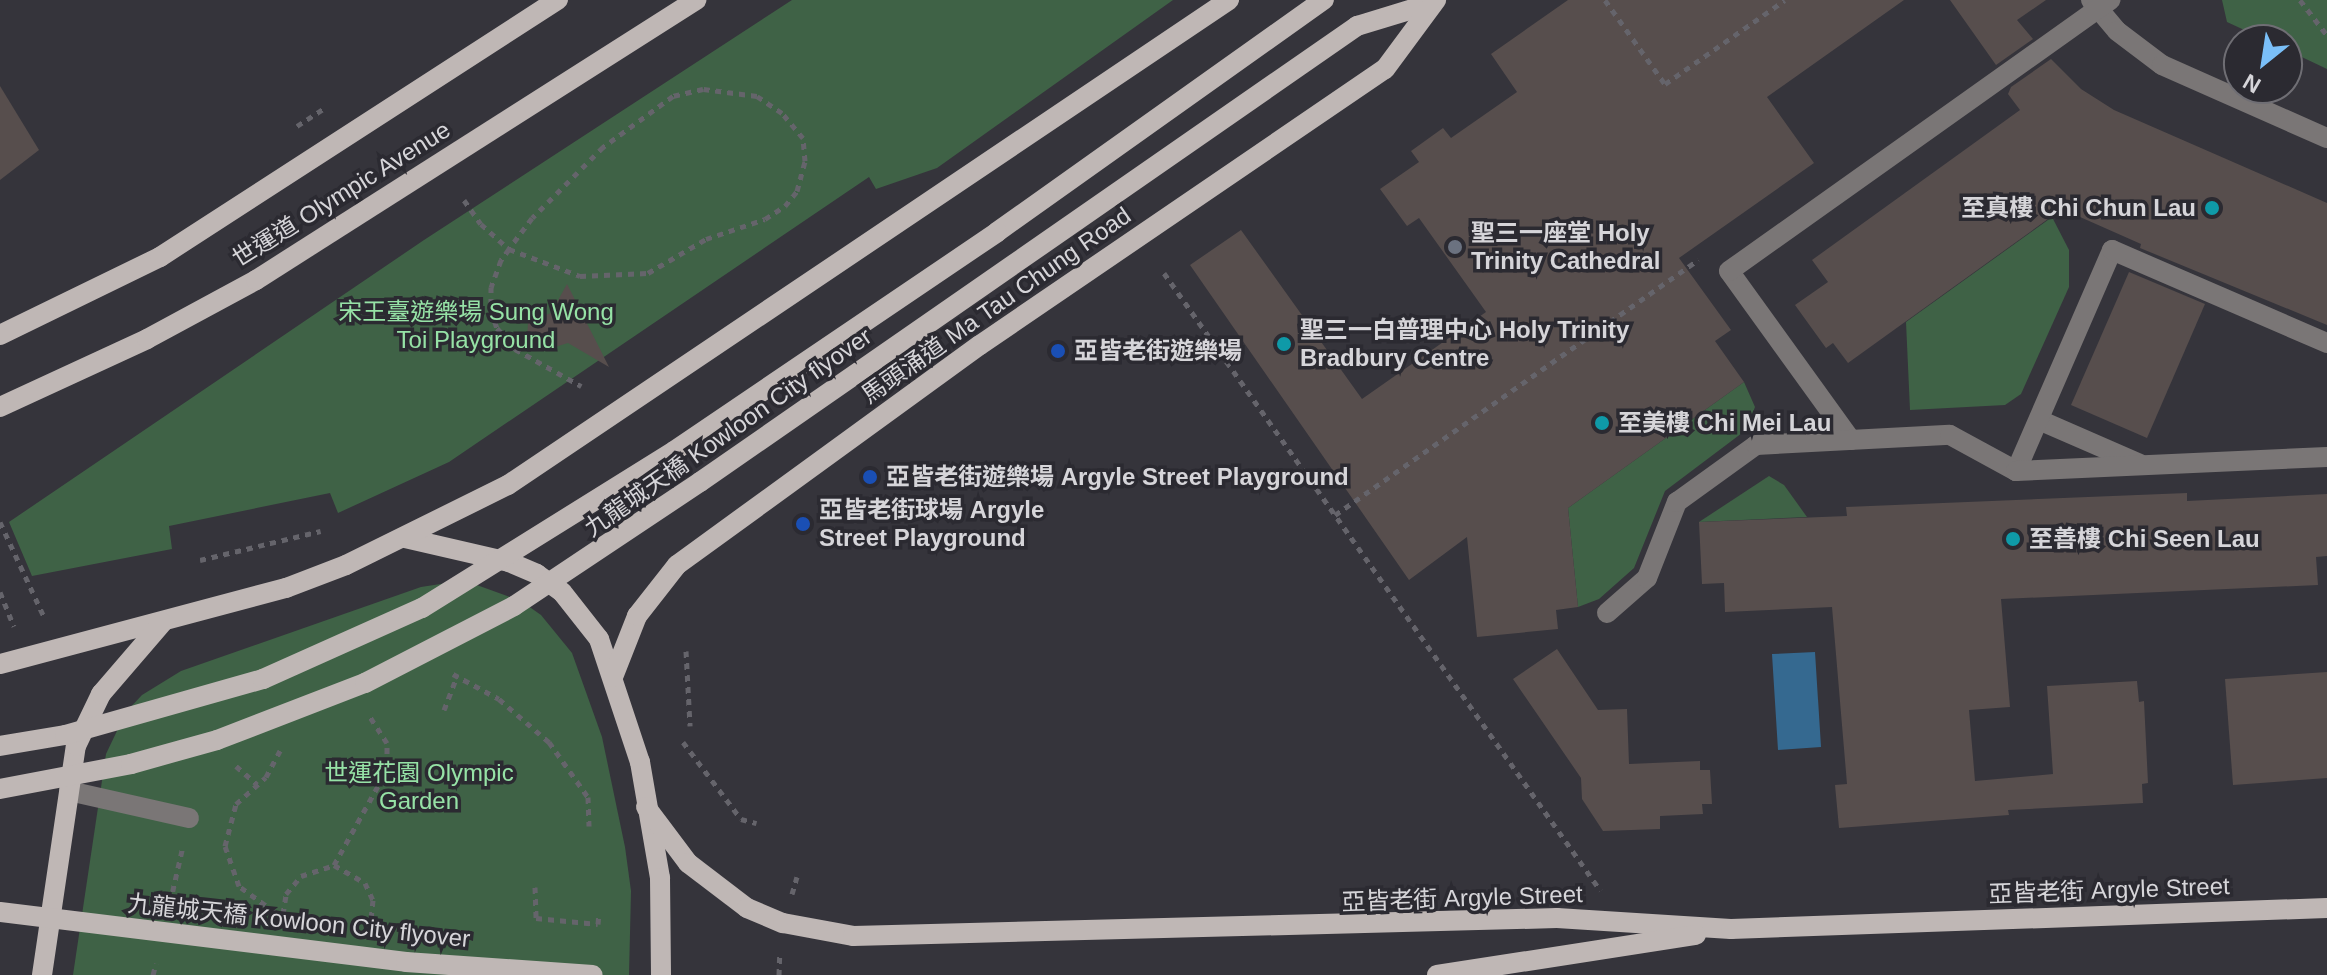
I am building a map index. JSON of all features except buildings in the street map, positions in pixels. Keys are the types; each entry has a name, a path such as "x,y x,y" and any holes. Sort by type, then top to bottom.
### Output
{"main road":[{"name":"世運道 Olympic Avenue","path":"0,335 160,257 558,0"},
{"name":"世運道 Olympic Avenue","path":"0,407 147,339 256,280 696,0"},
{"path":"0,664 286,588 405,538 568,448 1205,9 1229,0"},
{"name":"九龍城天橋 Kowloon City flyover","path":"0,746 65,735 263,679 422,608 674,451 997,232 1324,0"},
{"name":"九龍城天橋 Kowloon City flyover","path":"0,789 131,764 217,740 290,715 444,645 599,554 1357,26 1432,2"},
{"name":"馬頭涌道 Ma Tau Chung Road","path":"613,677 637,616 677,565 969,352 1385,69 1432,2"},
{"path":"405,538 509,562 537,574 583,614 599,639 640,762 662,902 661,975"},
{"path":"42,975 69,791 86,719 162,623"},
{"name":"亞皆老街 Argyle Street","path":"646,807 688,863 747,908 783,923 853,936 1557,918 1731,929 2327,908"},
{"name":"九龍城天橋 Kowloon City flyover","path":"0,912 361,957 593,975"},
{"path":"1437,975 1565,959 1731,929"}],"street":[{"path":"1851,440 1729,271 2100,3 2138,50 2162,65 2327,138"},
{"path":"2016,471 2112,250 2327,343"},
{"path":"2039,420 2143,465"},
{"path":"1607,613 1647,578 1660,555 1673,509 1697,486 1756,445 1950,435 2016,471 2327,457"},
{"path":"69,791 189,818"}],"path":[{"path":"1605,0 1665,84 1785,0"},
{"path":"2300,0 2327,35"},
{"path":"464,200 509,249 580,276 648,273 706,239 765,219 785,206 797,191 805,161 803,138 782,113 757,96 703,89 673,96 603,147 532,218 509,249 491,287 497,328 515,349 566,373 581,386"},
{"path":"1335,515 1714,249 1729,271"},
{"path":"1164,273 1603,894"},
{"path":"0,522 46,620"},
{"path":"200,560 321,531"},
{"path":"0,592 14,626"},
{"path":"686,651 690,726"},
{"path":"440,669 499,699 549,742 588,797 589,826"},
{"path":"444,710 457,676"},
{"path":"282,744 274,767 236,804 225,846 239,886 283,916 286,894 301,876 334,865 387,765 387,743 364,710"},
{"path":"683,742 741,819 756,823"},
{"path":"535,887 536,918 598,924 599,913"},
{"path":"779,975 781,944"}],"green space":[{"name":"宋王臺遊樂場 Sung Wong Toi Playground","path":"792,0 1173,0 937,168 876,189 869,177 449,462 338,513 330,493 169,526 172,549 32,576 9,522 424,240"},
{"path":"2222,0 2327,0 2327,69 2303,58 2303,24 2227,22"},
{"path":"2052,217 2069,250 2069,287 2021,394 2005,405 1910,410 1906,322"},
{"path":"1744,382 1755,407 1746,430 1665,491 1634,568 1599,599 1578,607 1568,508"},
{"path":"1769,476 1784,485 1807,517 1699,522"},
{"name":"世運花園 Olympic Garden","path":"447,583 474,584 521,601 541,615 572,653 602,737 625,847 631,891 629,975 73,975 106,754 126,712 142,695 181,671 421,587"}],"water":[{"path":"1815,652 1821,747 1778,750 1772,654"}],"place":[{"name":"至真樓 Chi Chun Lau","path":"2212,208"},
{"name":"聖三一座堂 Holy Trinity Cathedral","path":"1455,247"},
{"name":"聖三一白普理中心 Holy Trinity Bradbury Centre","path":"1284,344"},
{"name":"亞皆老街遊樂場","path":"1058,351"},
{"name":"至美樓 Chi Mei Lau","path":"1602,423"},
{"name":"亞皆老街遊樂場 Argyle Street Playground","path":"870,477"},
{"name":"亞皆老街球場 Argyle Street Playground","path":"803,524"},
{"name":"至善樓 Chi Seen Lau","path":"2013,539"}]}
